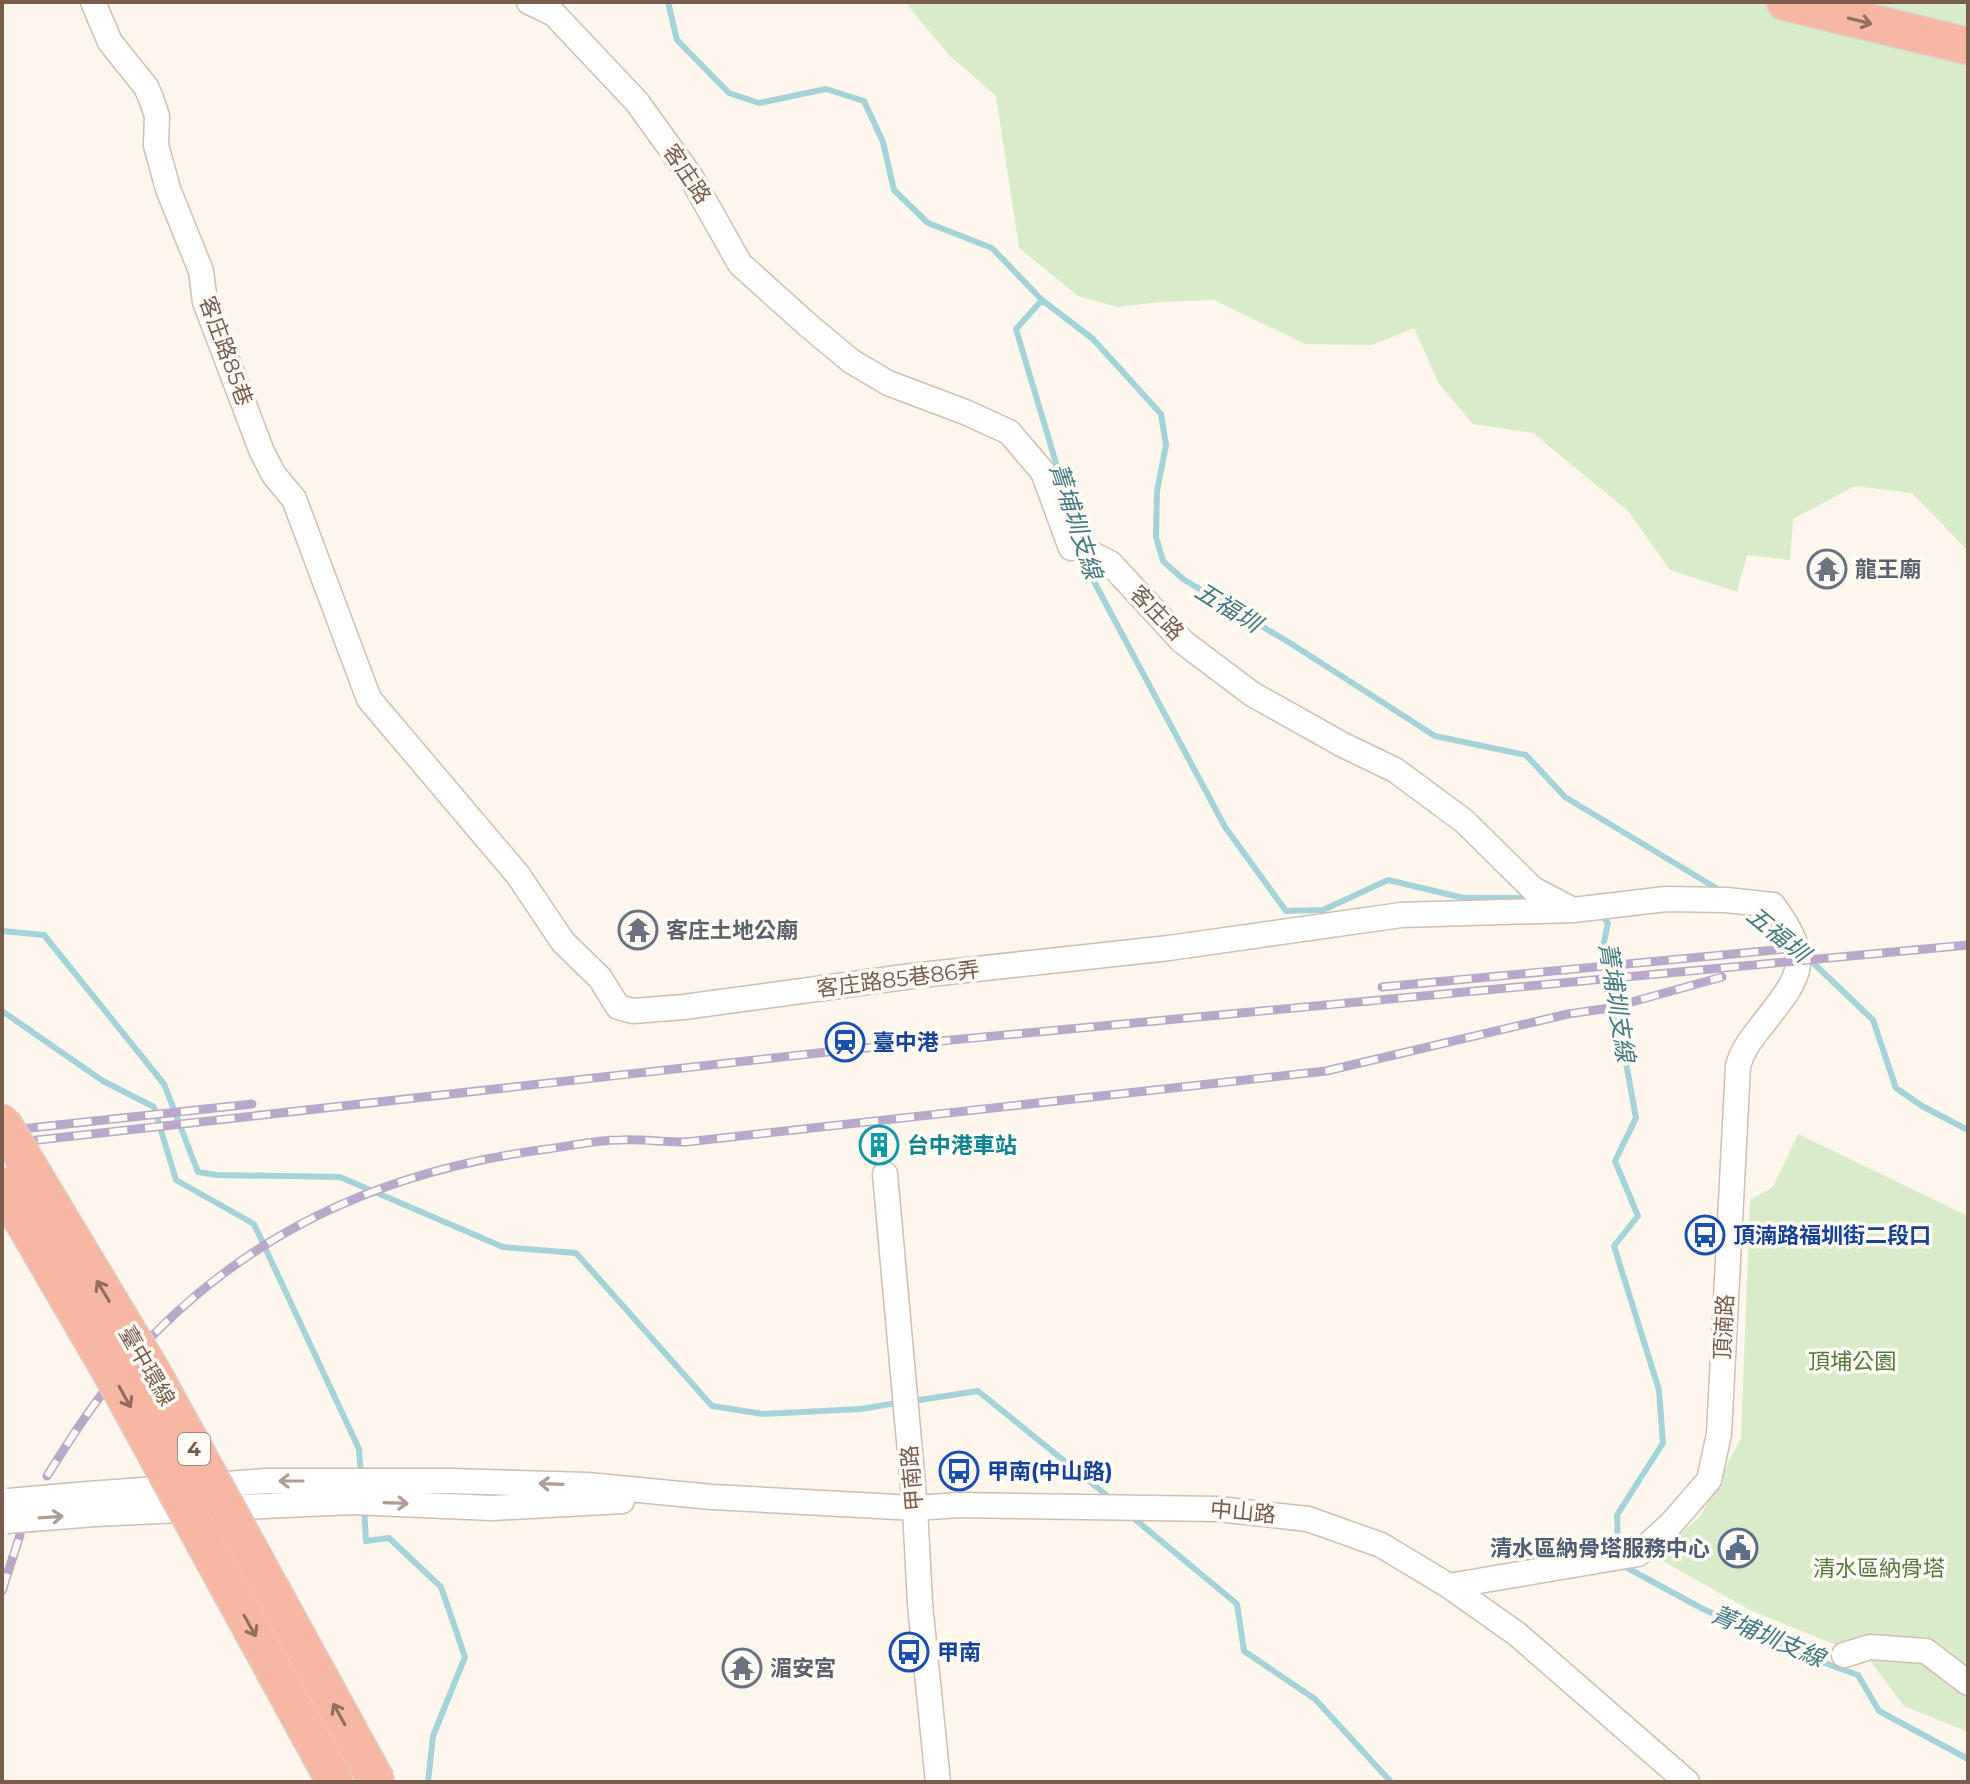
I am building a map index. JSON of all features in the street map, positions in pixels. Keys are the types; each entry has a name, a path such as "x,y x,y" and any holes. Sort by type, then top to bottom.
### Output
{"highway":[{"path":"1785,2 1968,46"},
{"name":"臺中環線","path":"2,1122 151,1370 377,1782"},
{"name":"臺中環線","path":"2,1185 117,1383 335,1782"}],"street":[{"name":"客庄路85巷","path":"93,2 110,42 146,87 151,98 157,116 156,145 168,189 201,271 205,302 262,452 274,475 294,499 369,699"},
{"name":"客庄路","path":"529,2 554,14 637,102 691,177 740,264 809,326 851,361 888,383 1009,432 1043,472 1071,548 1078,547 1110,563 1183,642 1252,694 1395,770 1464,821 1533,889 1573,910"},
{"name":"客庄路85巷86弄","path":"369,699 518,875 563,942 600,978 618,1007 633,1011 1169,948 1401,915 1573,910"},
{"name":"頂湳路","path":"1449,1586 1638,1554 1671,1524 1709,1480 1719,1434 1738,1066 1741,1051 1787,992 1800,966 1792,932 1773,905 1726,900 1666,899 1573,910"},
{"name":"甲南路","path":"885,1174 915,1508 920,1604 938,1782"},
{"name":"中山路","path":"5,1511 91,1504 352,1502 492,1508 712,1497 915,1508 959,1505 1218,1509 1308,1519 1381,1545 1449,1586 1517,1634 1687,1782"},
{"path":"1844,1655 1870,1647 1926,1651 1968,1683"}],"green space":[{"path":"905,2 1968,2 1968,551 1912,493 1855,486 1793,519 1790,560 1747,555 1737,592 1670,570 1629,512 1533,433 1473,424 1439,384 1414,328 1372,345 1305,344 1214,300 1117,307 1078,296 1019,248 996,96 948,54"},
{"path":"1798,1134 1968,1216 1968,1732 1904,1706 1868,1658 1750,1610 1654,1556 1700,1517 1741,1438 1750,1200 1773,1187"}],"waterway":[{"name":"五福圳","path":"668,2 677,40 729,93 759,103 826,89 864,101 883,142 894,190 928,223 992,248 1042,300 1093,339 1161,414 1166,445 1157,491 1156,537 1163,561 1183,579 1435,736 1526,755 1565,797 1721,891"},
{"name":"菁埔圳支線","path":"1042,300 1016,329 1070,510"},
{"name":"菁埔圳支線","path":"1085,559 1091,576 1225,827 1286,911 1323,910 1388,880 1464,898 1532,898"},
{"name":"五福圳","path":"1754,912 1775,925"},
{"name":"菁埔圳支線","path":"1600,913 1608,923 1604,942 1636,1118 1615,1161 1638,1216 1614,1246 1659,1390 1663,1443 1617,1515 1618,1550"},
{"path":"2,931 44,935 164,1084 198,1172 340,1177 503,1247 576,1253 712,1406 763,1414 861,1409 902,1402"},
{"name":"五福圳","path":"1806,956 1873,1020 1896,1088 1922,1106 1968,1130"},
{"path":"2,1011 103,1081 154,1107 176,1180 254,1224 359,1449 361,1476"},
{"path":"913,1401 978,1391 1110,1498"},
{"path":"364,1507 366,1541 389,1538 441,1587 465,1657 433,1736 428,1782"},
{"path":"1131,1516 1237,1604 1244,1651 1315,1699 1391,1782"},
{"name":"菁埔圳支線","path":"1620,1564 1703,1609 1858,1675 1879,1711 1968,1759"}],"railway":[{"path":"2,1144 845,1050 1968,945"},
{"path":"1382,987 1797,948"},
{"path":"47,1476 95,1403 128,1362 172,1317 218,1278 266,1244 317,1216 371,1192 427,1174 486,1159 602,1141 686,1142 1326,1071 1568,1014 1610,1008 1722,977"},
{"path":"2,1131 252,1104"},
{"path":"2,1591 20,1535"}],"place":[{"name":"龍王廟","path":"1827,569"},
{"name":"客庄土地公廟","path":"638,930"},
{"name":"臺中港","path":"845,1042"},
{"name":"台中港車站","path":"879,1145"},
{"name":"頂湳路福圳街二段口","path":"1705,1235"},
{"name":"甲南(中山路)","path":"959,1471"},
{"name":"清水區納骨塔服務中心","path":"1738,1548"},
{"name":"甲南","path":"909,1652"},
{"name":"湄安宮","path":"742,1668"}],"park label":[{"name":"頂埔公園","path":"1852,1361"},
{"name":"清水區納骨塔","path":"1879,1568"}]}
